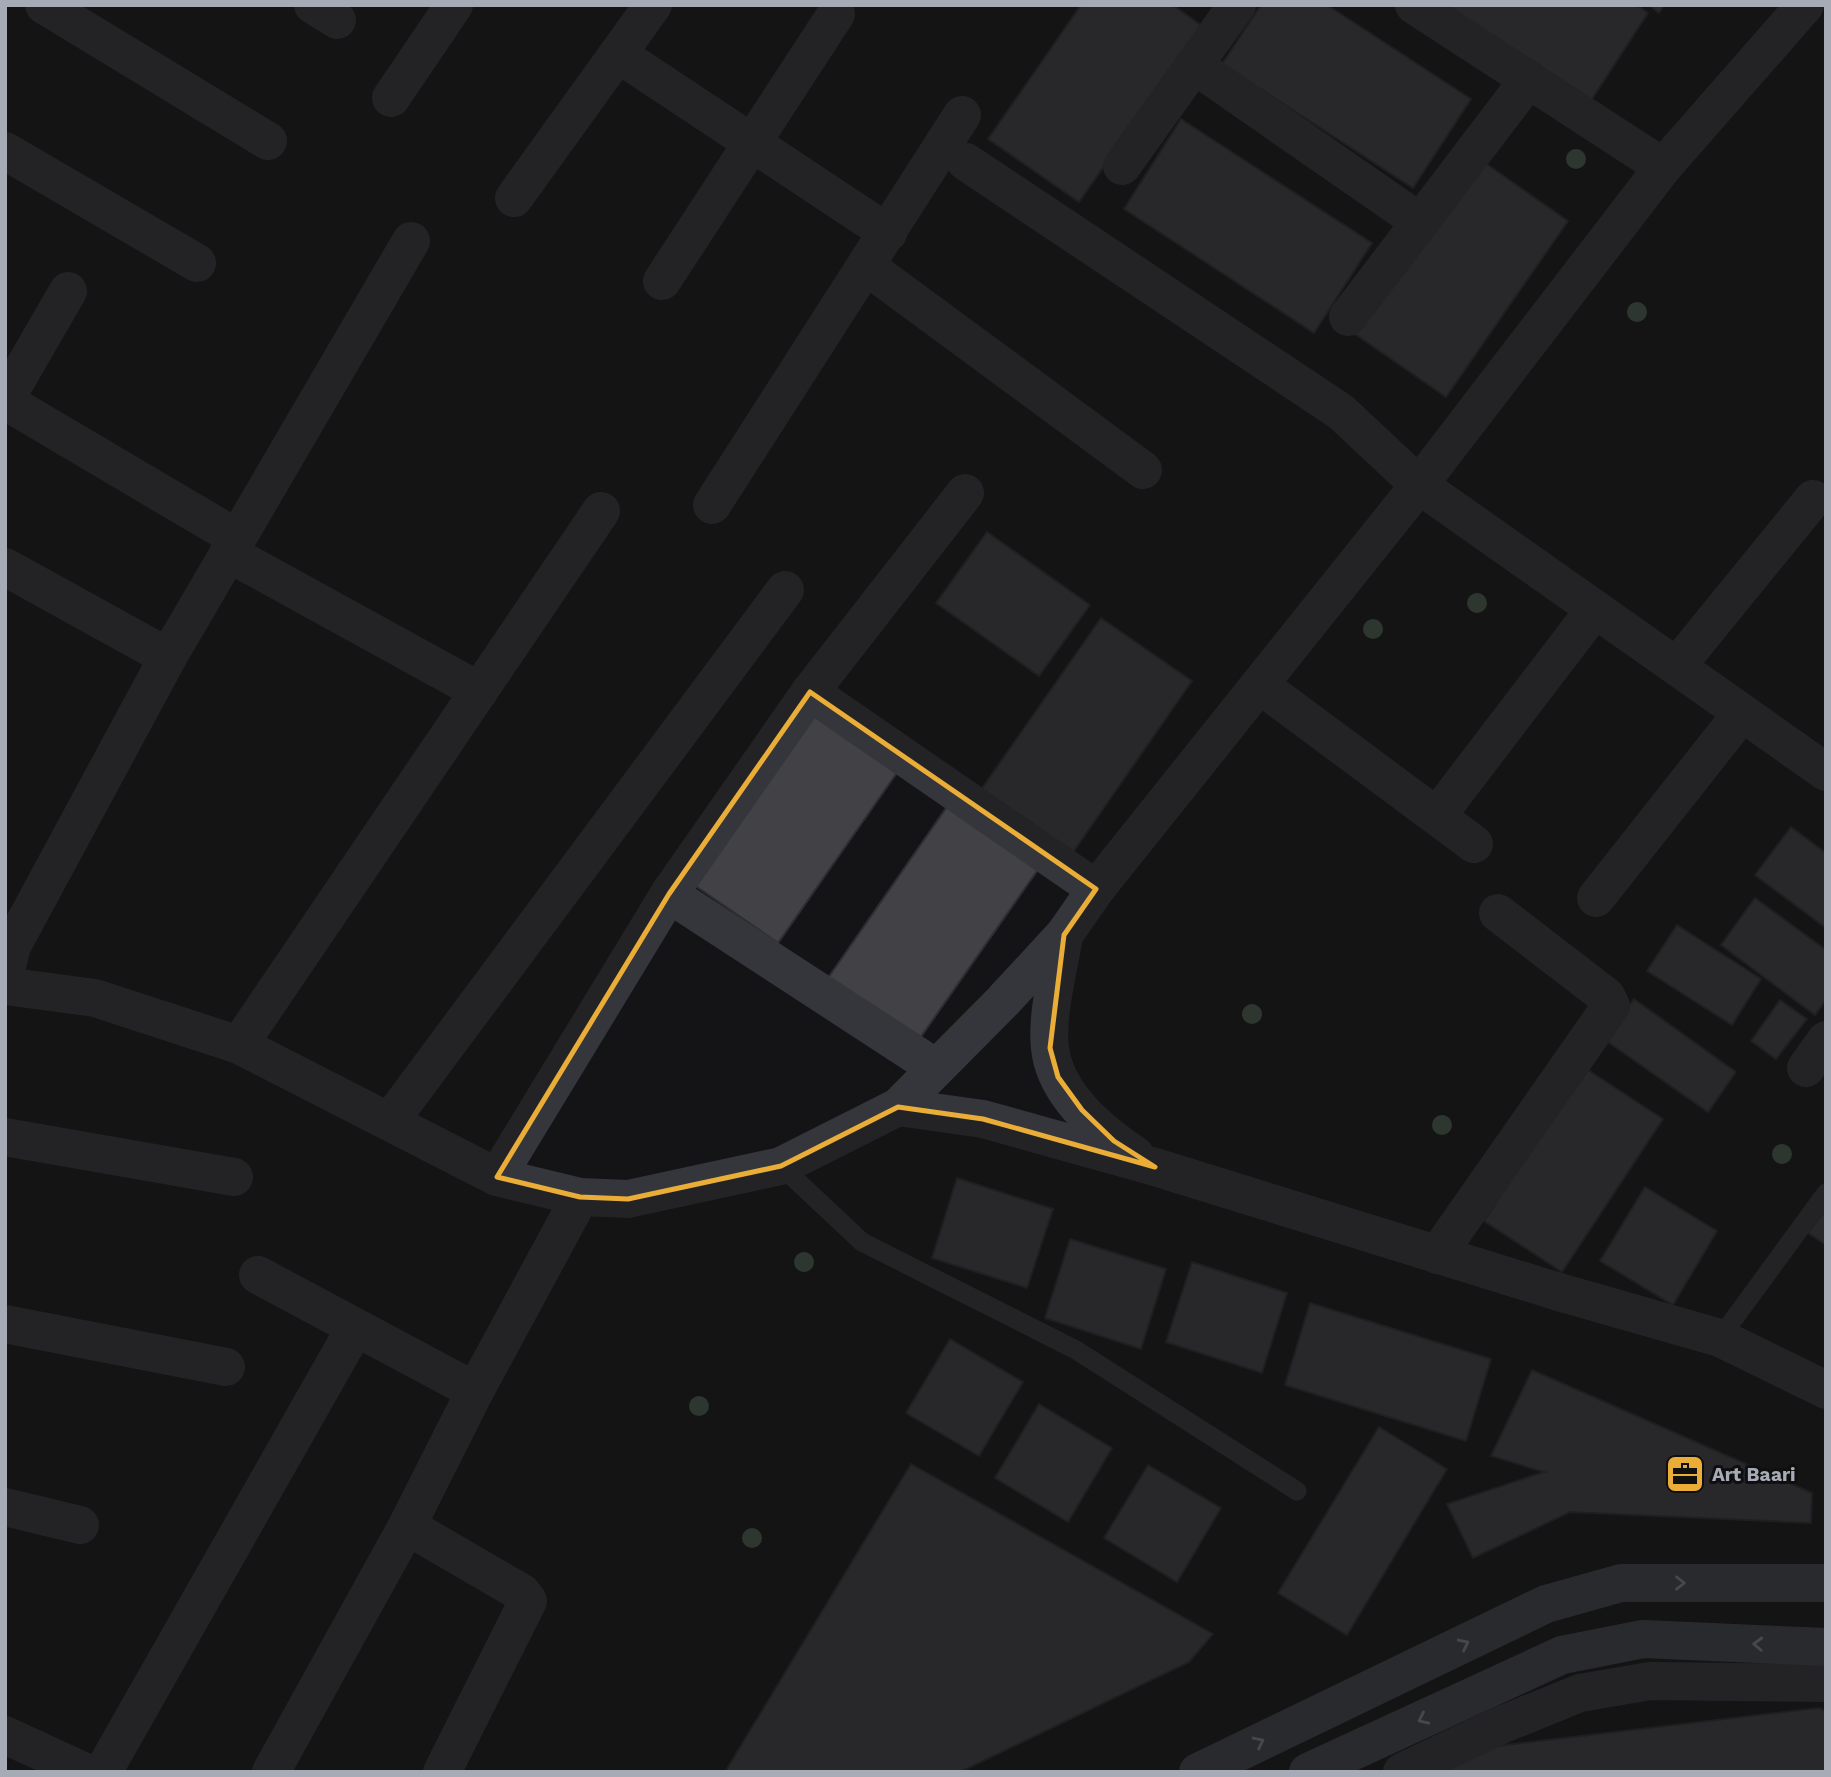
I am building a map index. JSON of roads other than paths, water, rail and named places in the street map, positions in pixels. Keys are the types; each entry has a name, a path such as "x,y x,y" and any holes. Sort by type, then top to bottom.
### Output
{"main road":[{"path":"1198,1772 1546,1604 1620,1583 1826,1583"},
{"path":"1308,1772 1562,1655 1643,1639 1826,1647"}],"street":[{"path":"44,5 268,141"},
{"path":"391,98 454,5"},
{"path":"514,198 653,5"},
{"path":"1122,166 1237,5"},
{"path":"1415,5 1662,167"},
{"path":"5,986 95,998 239,1045 496,1177 580,1197 628,1199 781,1166 898,1107 1064,935 1096,889 1419,485 1662,167 1805,5"},
{"path":"662,281 836,15"},
{"path":"618,54 888,233"},
{"path":"1194,65 1420,222"},
{"path":"1348,317 1529,79"},
{"path":"712,505 962,115"},
{"path":"5,151 197,263"},
{"path":"967,162 1341,412 1419,485 1742,713 1824,766"},
{"path":"5,974 12,946 168,657 411,241"},
{"path":"866,266 1143,470"},
{"path":"68,291 5,400 232,546 479,691"},
{"path":"496,1177 668,894 810,692 965,493"},
{"path":"1676,666 1813,499"},
{"path":"239,1045 601,511"},
{"path":"5,567 168,657"},
{"path":"390,1121 785,590"},
{"path":"1437,816 1595,609"},
{"path":"1261,685 1474,844"},
{"path":"810,692 1096,889"},
{"path":"1596,898 1742,713"},
{"path":"668,894 936,1068"},
{"path":"1437,1255 1611,1006 1606,996 1498,913"},
{"path":"1064,935 1050,1048 1058,1077 1082,1110 1114,1141 1155,1167"},
{"path":"898,1107 983,1119 1155,1167 1567,1295 1720,1338 1826,1390"},
{"path":"5,1137 234,1177"},
{"path":"271,1772 407,1526 475,1391 580,1197"},
{"path":"258,1275 475,1391"},
{"path":"5,1324 226,1367"},
{"path":"103,1772 355,1328"},
{"path":"5,1507 80,1525"},
{"path":"407,1526 523,1593 528,1601 442,1772"},
{"path":"1402,1772 1501,1725 1580,1693 1650,1681 1826,1683"},
{"path":"5,1735 65,1768"}],"lane":[{"path":"781,1166 862,1242 1076,1350 1297,1491"},
{"path":"1720,1338 1826,1193"}],"place":[{"name":"Art Baari","path":"1685,1474"}]}
